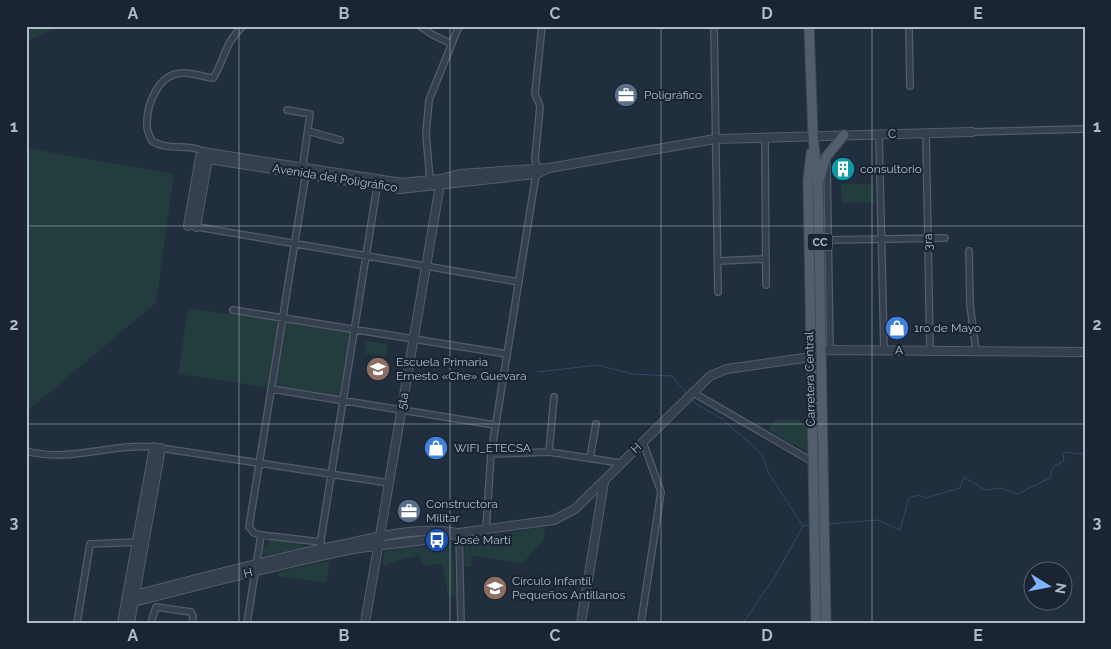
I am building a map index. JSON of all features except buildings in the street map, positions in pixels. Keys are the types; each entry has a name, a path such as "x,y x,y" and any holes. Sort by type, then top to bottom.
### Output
{"main road":[{"name":"Carretera Central","path":"809,26 813,135 818,185 826,350 816,623"},
{"name":"Carretera Central","path":"813,135 808,180 814,462 819,517"},
{"path":"818,185 826,157 844,135"},
{"name":"Carretera Central","path":"819,530 826,623"}],"street":[{"path":"243,26 226,47 220,68 213,78 183,72 168,76 157,88 149,106 146,127 152,141 166,148 192,148 208,155 192,226 519,282"},
{"path":"420,26 432,35 452,44"},
{"path":"430,180 426,134 429,100 459,26"},
{"path":"486,529 491,454 537,171 535,159 540,106 535,94 542,26"},
{"path":"714,26 718,292"},
{"path":"910,26 910,86"},
{"path":"287,110 310,114 305,171 249,527 254,533 320,549 378,182"},
{"path":"972,132 1085,129"},
{"path":"308,131 340,140"},
{"name":"C","path":"813,135 972,132"},
{"name":"3ra","path":"926,133 930,351"},
{"path":"878,134 884,350"},
{"name":"Avenida del Poligráfico","path":"378,182 400,189 440,183 460,174 537,171 715,139 813,135"},
{"path":"765,137 766,285"},
{"name":"Avenida del Poligráfico","path":"208,155 378,182 402,183 430,180 440,183"},
{"path":"811,357 826,350 829,240 826,157"},
{"name":"5ta","path":"365,623 440,183"},
{"path":"829,240 945,238"},
{"path":"969,251 970,305 976,351"},
{"path":"718,261 765,259"},
{"path":"233,310 507,354"},
{"name":"A","path":"826,350 1085,352"},
{"name":"H","path":"131,598 320,549 379,541 445,537 459,533 554,520 574,509 604,482 620,463 685,398 710,376 726,369 811,357"},
{"path":"271,389 495,426"},
{"path":"692,392 814,462"},
{"path":"549,452 554,397"},
{"path":"590,458 596,424"},
{"path":"641,623 662,492 643,442"},
{"path":"26,451 52,457 139,446 157,447 389,483"},
{"path":"130,623 131,598 157,447"},
{"path":"491,454 549,452 620,463"},
{"path":"581,623 604,482"},
{"path":"459,533 461,623"},
{"path":"246,623 261,535"},
{"path":"77,623 90,544 141,542"},
{"path":"122,623 131,598"},
{"path":"151,623 156,607 191,612 193,616 192,623"}],"green space":[{"path":"26,26 59,26 26,42"},
{"path":"26,148 174,174 156,303 26,412"},
{"path":"841,184 874,184 874,203 842,203"},
{"path":"188,308 350,332 340,398 178,374"},
{"path":"366,341 388,344 386,357 364,353"},
{"path":"775,419 800,419 801,425 807,425 807,452 769,430"},
{"path":"545,527 544,539 523,563 472,556 471,567 464,566 465,543 470,539"},
{"path":"269,540 302,544 307,548 262,556 263,548 268,548"},
{"path":"452,543 456,595 448,596 442,564 424,566 419,555 382,566 384,551"},
{"path":"330,561 326,583 278,576 278,572"}],"waterway":[{"path":"538,372 597,365 633,374 672,376 687,394"},
{"path":"692,399 696,404 722,419 762,454 769,474 803,526"},
{"path":"827,524 878,520 900,530 909,498 918,495 925,498 960,488 964,477 985,490 1002,488 1017,494 1050,478 1053,467 1064,461 1063,454 1065,452 1082,454 1085,452"},
{"path":"743,623 774,578 803,526 811,525"}],"place":[{"name":"Poligráfico","path":"626,95"},
{"name":"consultorio","path":"843,169"},
{"name":"1ro de Mayo","path":"897,328"},
{"name":"Escuela Primaria Ernesto «Che» Guevara","path":"378,369"},
{"name":"WIFI_ETECSA","path":"436,448"},
{"name":"Constructora Militar","path":"409,511"},
{"name":"José Martí","path":"437,540"},
{"name":"Círculo Infantil Pequeños Antillanos","path":"495,588"}]}
